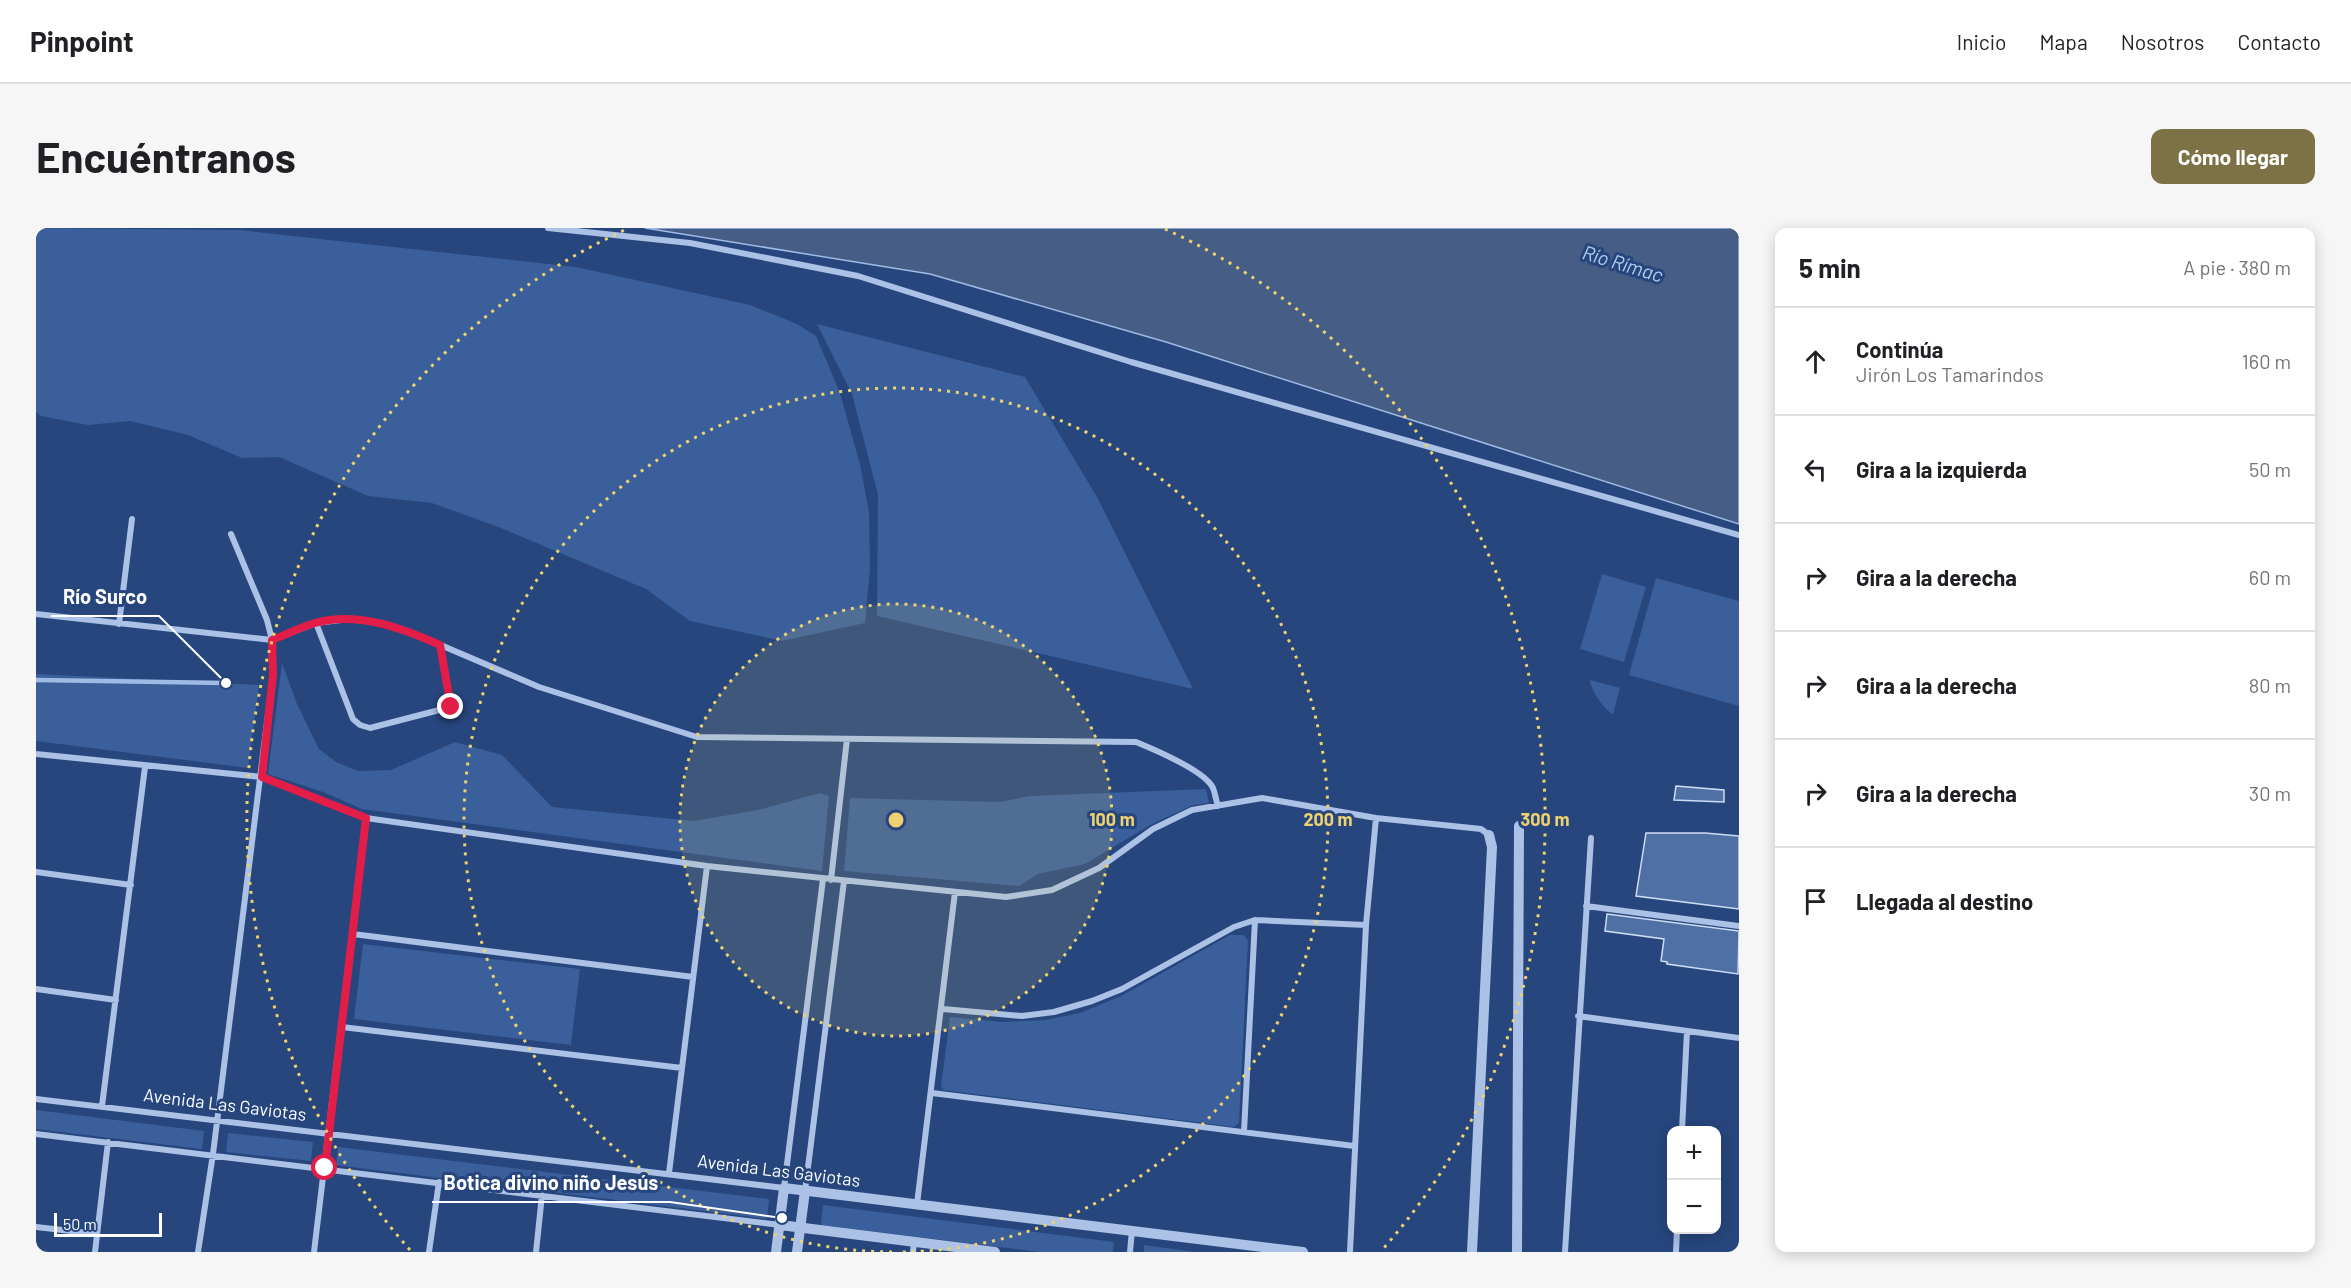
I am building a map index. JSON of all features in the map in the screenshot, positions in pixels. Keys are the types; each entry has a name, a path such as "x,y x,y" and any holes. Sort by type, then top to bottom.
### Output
{"street":[{"path":"548,228 690,243 858,276 1131,362 1739,535"},
{"path":"119,624 132,519"},
{"path":"198,1252 218,1119 273,677 272,640 267,620 231,534"},
{"path":"36,614 272,640 316,623 349,619 381,623 539,687 697,737 1136,742 1176,760 1212,786 1218,806"},
{"path":"316,623 353,719 360,725 370,728 451,707 440,645"},
{"path":"831,880 847,739"},
{"path":"36,754 145,767 262,777 366,818 707,866 1006,897 1052,891 1099,868 1153,828 1192,810 1262,798 1376,818 1481,828 1489,835 1492,847 1472,1252"},
{"path":"102,1106 145,767"},
{"path":"314,1252 366,818"},
{"path":"1350,1252 1366,925 1376,818"},
{"path":"1517,1252 1520,826"},
{"path":"1565,1252 1578,1016 1591,838"},
{"path":"669,1173 707,866"},
{"path":"36,872 131,885"},
{"path":"776,1252 823,879"},
{"path":"797,1252 844,881"},
{"path":"917,1204 943,1009 955,892"},
{"path":"1586,906 1739,926"},
{"path":"943,1009 1022,1016 1063,1009 1122,989 1234,927 1255,920 1366,925"},
{"path":"1244,1132 1255,920"},
{"path":"353,934 693,977"},
{"path":"36,989 117,1000"},
{"path":"1578,1016 1739,1038"},
{"path":"342,1027 682,1068"},
{"path":"1682,1126 1687,1031"},
{"path":"932,1093 1354,1146"},
{"name":"Avenida Las Gaviotas","path":"36,1099 669,1173 1303,1252"},
{"path":"36,1134 780,1225 914,1247 995,1252"},
{"path":"95,1252 108,1142"},
{"path":"429,1252 439,1182"},
{"path":"536,1252 542,1195"},
{"path":"36,1227 98,1234"},
{"path":"1130,1252 1132,1229"},
{"path":"1676,1252 1677,1234"}],"shaded area":[{"path":"36,228 239,230 576,267 750,305 797,324 816,336 840,393 860,464 869,512 870,569 865,623 782,641 690,621 646,589 501,528 432,503 368,496 279,457 242,458 188,435 130,421 88,425 41,416 36,412"},
{"path":"817,324 1025,377 1097,497 1193,689 877,616 878,495 852,394"},
{"path":"1602,574 1646,587 1624,662 1580,649"},
{"path":"1656,578 1739,601 1739,706 1629,675"},
{"path":"282,663 297,704 319,749 336,762 358,771 391,770 455,742 502,755 552,807 694,821 758,810 820,793 829,796 822,871 362,809 323,792 268,774"},
{"path":"36,674 259,685 248,768 36,741"},
{"path":"1590,680 1620,688 1613,714 1598,699"},
{"path":"1206,789 1209,803 1193,805 1150,825 1085,864 1038,874 1019,886 844,871 850,798 1000,802 1030,796"},
{"path":"1230,935 1244,935 1248,941 1239,1123 1234,1127 943,1090 941,1086 950,1017 1003,1022 1045,1020 1080,1013 1121,996"},
{"path":"363,944 580,969 571,1045 354,1019"},
{"path":"36,1110 204,1131 202,1149 36,1129"},
{"path":"228,1133 313,1142 311,1161 226,1152"},
{"path":"338,1147 769,1199 767,1219 336,1165"},
{"path":"823,1205 1114,1242 1113,1252 1040,1252 821,1225"},
{"path":"1144,1245 1194,1252 1144,1252"}],"water":[{"name":"Río Rímac","path":"645,228 1739,228 1739,524 1166,342 930,274"}],"building":[{"path":"1676,786 1724,790 1724,802 1674,800"},
{"path":"1646,833 1705,833 1739,836 1739,909 1636,896"},
{"path":"1607,914 1739,931 1738,974 1667,964 1661,961 1664,939 1605,931"}],"waterway":[{"path":"36,680 226,683"}],"place":[{"name":"Río Surco","path":"226,683"},
{"name":"Botica divino niño Jesús","path":"782,1218"}],"route":[{"path":"325,1168 366,818 356,816 262,777 273,674 272,640 316,623 349,619 381,623 410,632 440,645 451,707"}]}
